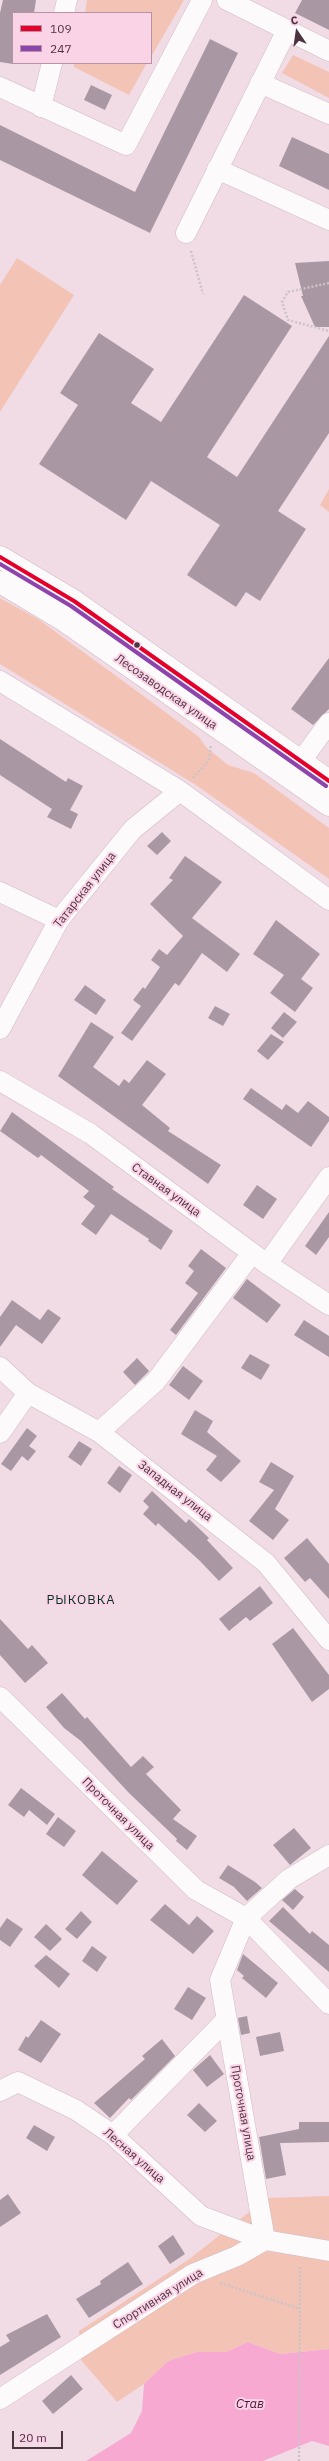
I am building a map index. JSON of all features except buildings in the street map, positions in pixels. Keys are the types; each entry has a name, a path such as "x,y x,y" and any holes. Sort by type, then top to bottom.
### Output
{"main road":[{"name":"Лесозаводская улица","path":"0,557 74,601 329,781"},
{"name":"Лесозаводская улица","path":"0,582 62,619 329,806"}],"street":[{"path":"64,12 67,0"},
{"path":"0,87 126,145 202,0"},
{"path":"230,1 329,51"},
{"path":"186,233 287,30"},
{"path":"41,107 52,64"},
{"path":"260,83 329,114"},
{"path":"217,169 329,220"},
{"path":"0,681 180,791 329,900"},
{"path":"301,761 329,723"},
{"name":"Татарская улица","path":"0,1029 59,920 133,829 180,791"},
{"path":"0,892 59,920"},
{"name":"Ставная улица","path":"0,1081 91,1134 259,1258 329,1305"},
{"path":"99,1432 156,1381 329,1177"},
{"name":"Западная улица","path":"0,1367 28,1393 99,1432 266,1564 329,1640"},
{"path":"0,1434 28,1393"},
{"name":"Проточная улица","path":"0,1697 196,1890 246,1918 329,2004"},
{"name":"Проточная улица","path":"265,2240 220,1980 246,1918 289,1879 329,1855"},
{"path":"113,2135 227,2020"},
{"name":"Лесная улица","path":"0,2091 18,2082 76,2110 113,2135 200,2216 265,2240"},
{"path":"265,2240 329,2251"},
{"name":"Спортивная улица","path":"0,2399 193,2274 237,2256 265,2240"}],"path":[{"path":"186,233 203,294"},
{"path":"329,283 288,292 282,302 288,320 329,331"},
{"path":"299,2461 301,2345 300,2263 304,2247"},
{"path":"193,2274 301,2309"}],"shaded area":[{"path":"87,0 184,0 152,55 152,12 85,12"},
{"path":"293,55 329,72 329,98 282,73"},
{"path":"74,64 146,64 129,95 74,67"},
{"path":"17,258 74,295 0,412 0,285"},
{"path":"329,489 329,512 320,505"},
{"path":"0,598 38,619 145,697 199,737 206,747 228,765 254,773 329,828 329,879 196,785 0,664"},
{"path":"329,2196 329,2349 280,2354 248,2342 226,2352 197,2352 168,2361 144,2384 117,2402 81,2360 79,2331 188,2260 267,2198"}],"water":[{"name":"Став","path":"248,2342 280,2354 329,2349 329,2446 312,2441 263,2461 86,2461 131,2433 142,2411 144,2384 168,2361 197,2352 226,2352"}],"transit line":[{"name":"109","path":"0,557 74,601 329,781"},
{"name":"247","path":"0,564 71,606 326,786"}],"district":[{"name":"РЫКОВКА","path":"81,1600"}]}
